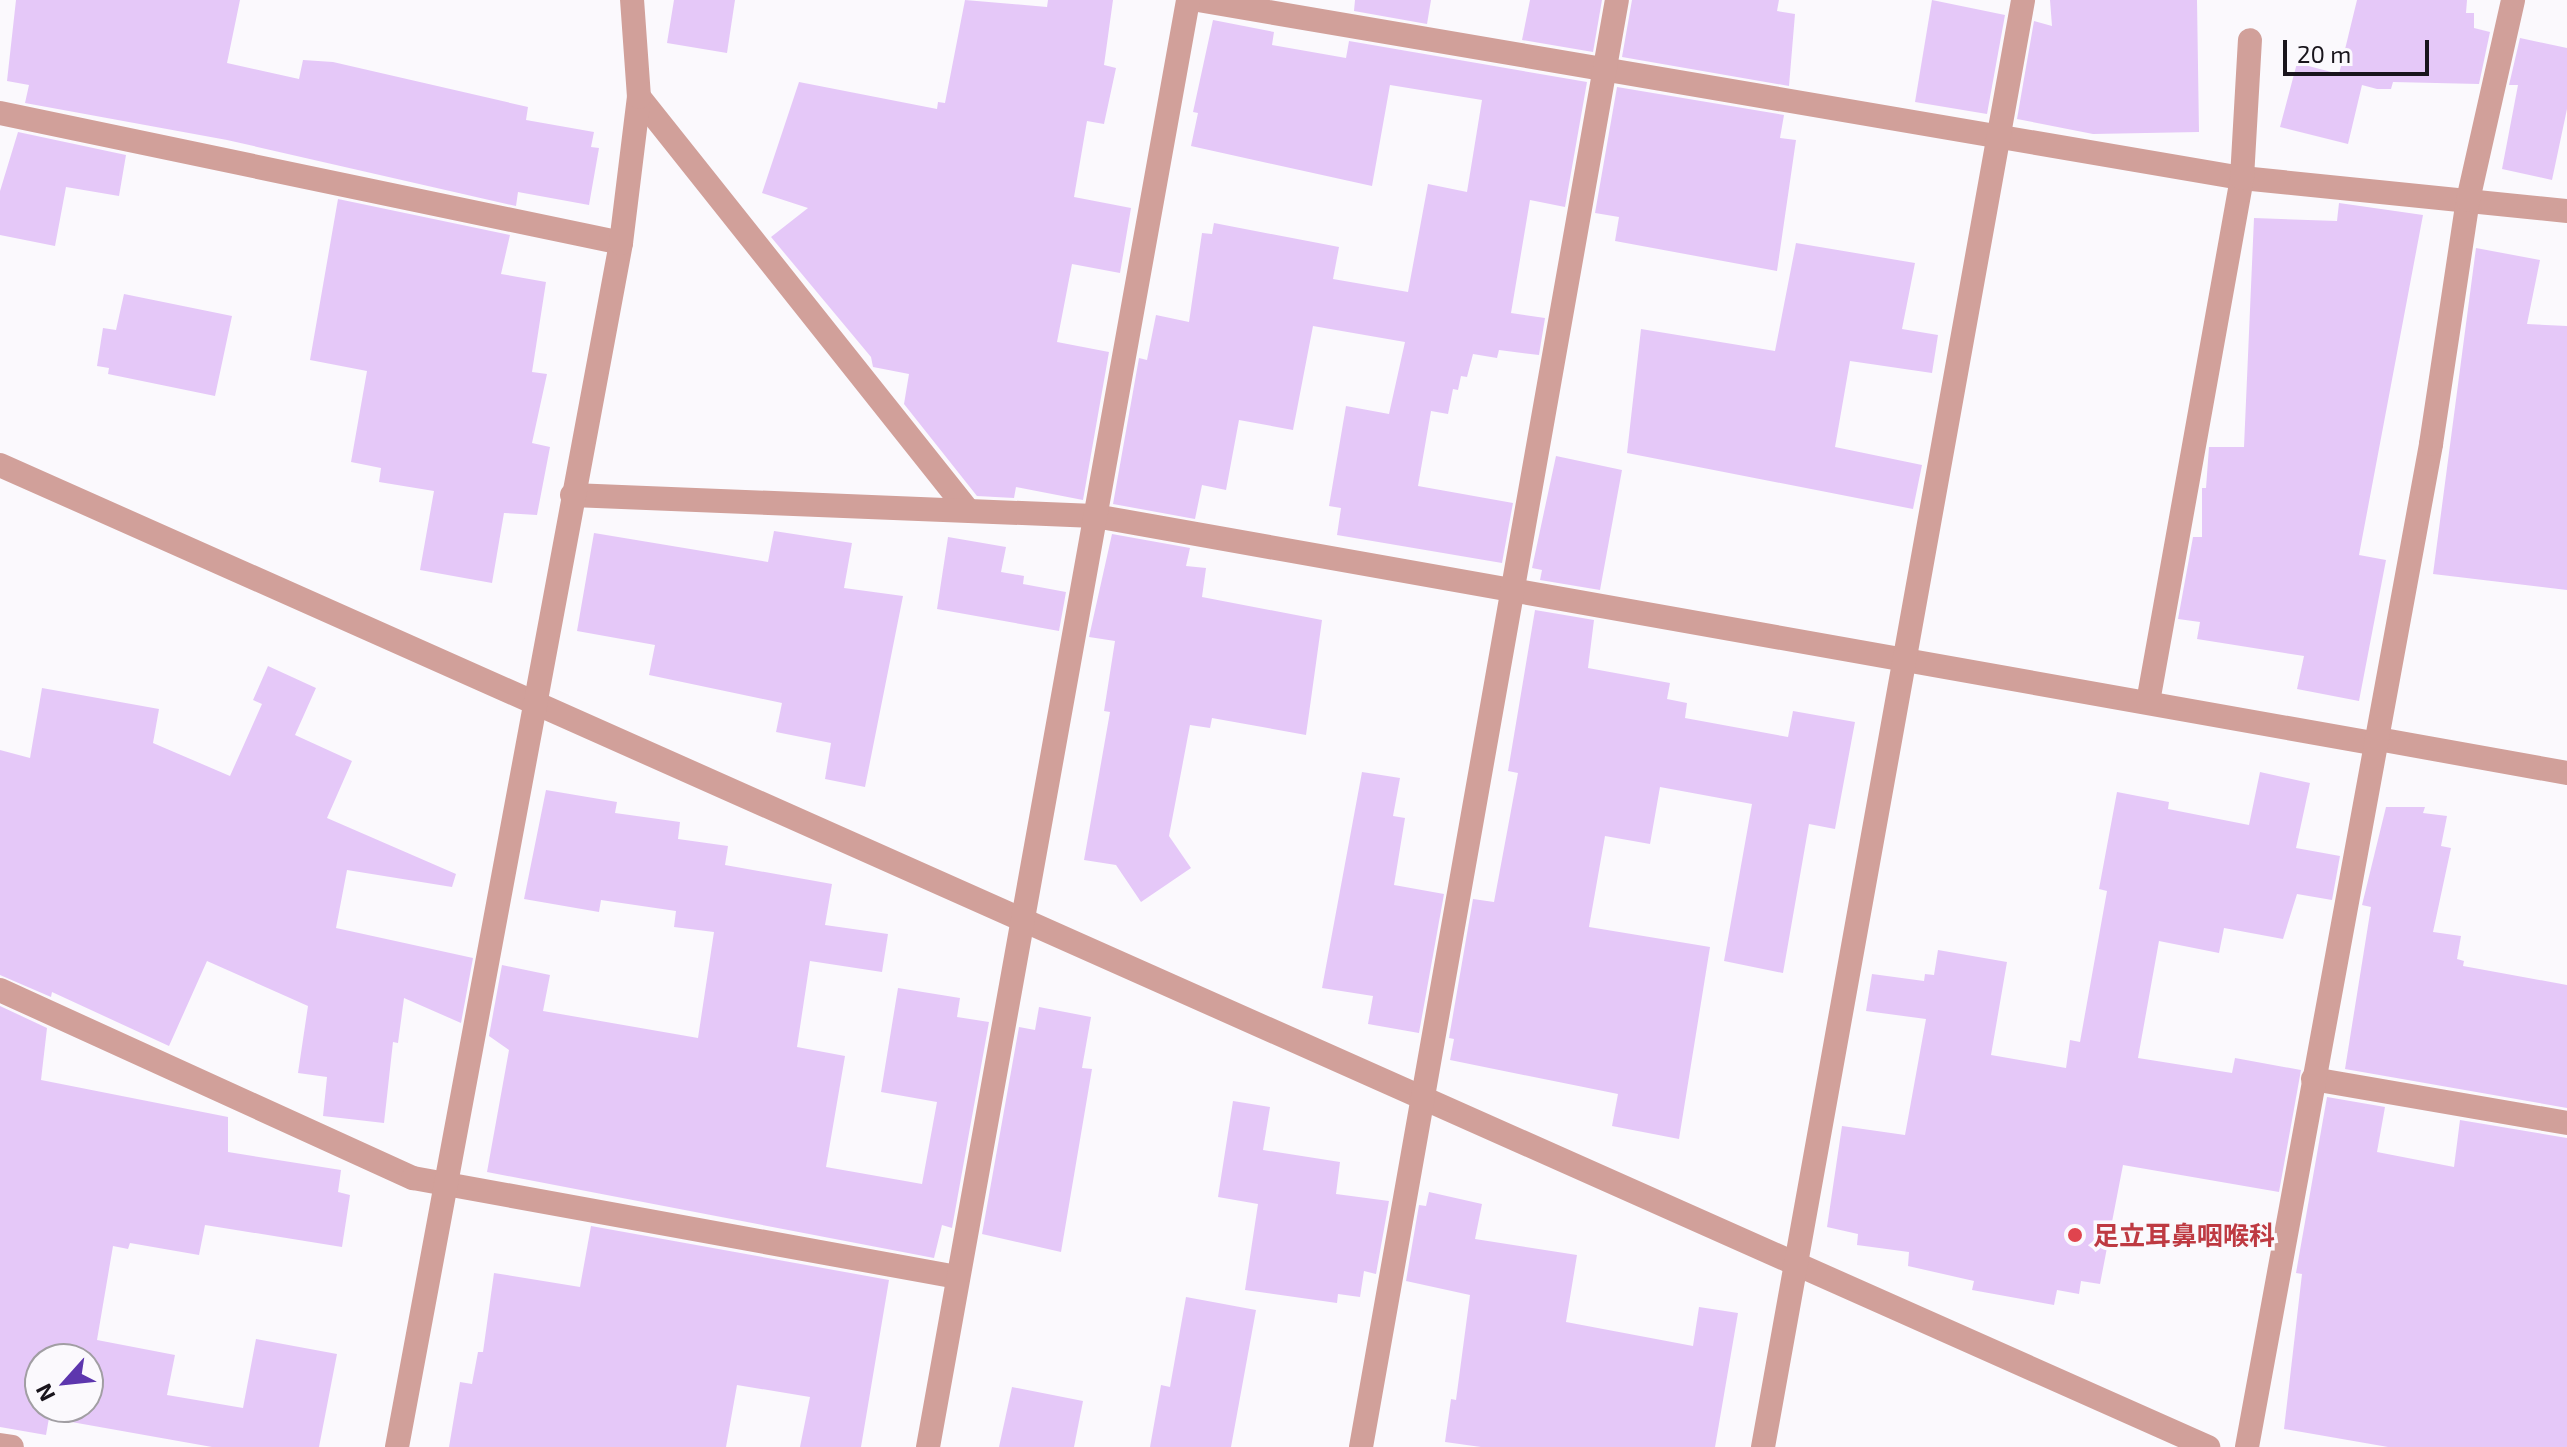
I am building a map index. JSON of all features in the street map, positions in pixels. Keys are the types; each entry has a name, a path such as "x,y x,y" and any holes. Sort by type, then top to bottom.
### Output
{"street":[{"path":"397,1447 531,704 621,243 639,97 632,0"},
{"path":"928,1447 1188,0"},
{"path":"1198,0 1998,139 2242,178 2567,211"},
{"path":"1361,1447 1617,0"},
{"path":"1763,1447 2023,0"},
{"path":"2247,1447 2377,742 2468,200 2513,0"},
{"path":"2148,702 2242,178 2250,40"},
{"path":"639,97 966,508"},
{"path":"0,113 621,243"},
{"path":"0,465 531,704 1025,920 2208,1447"},
{"path":"572,495 966,508 1095,516 2567,773"},
{"path":"0,990 413,1178 957,1277"},
{"path":"2313,1079 2567,1123"},
{"path":"0,1445 12,1447"}],"building":[{"path":"16,0 240,0 227,63 299,79 303,60 333,62 528,107 526,120 594,132 591,147 599,148 589,205 518,192 516,206 227,140 25,103 29,85 7,81"},
{"path":"674,0 735,0 727,53 667,43"},
{"path":"965,0 1047,7 1048,0 1113,0 1104,65 1116,68 1104,124 1087,121 1074,197 1131,208 1120,273 1072,264 1057,342 1109,352 1083,500 1016,487 1014,498 977,496 904,404 909,374 873,367 871,357 771,237 808,208 762,193 799,82 937,109 938,102 945,103"},
{"path":"1355,0 1431,0 1427,24 1354,11"},
{"path":"1530,0 1602,0 1593,52 1522,40"},
{"path":"1632,0 1779,0 1777,11 1795,14 1789,86 1622,57"},
{"path":"1932,0 2005,15 1987,114 1915,102"},
{"path":"2050,0 2197,0 2199,132 2093,134 2017,119 2034,21 2052,26"},
{"path":"2357,0 2467,0 2466,13 2474,13 2474,28 2490,32 2479,84 2393,82 2391,89 2362,85 2348,144 2280,127 2297,63 2339,74"},
{"path":"1213,20 1274,32 1272,45 1346,58 1349,41 1587,82 1565,207 1530,200 1511,313 1545,318 1539,355 1499,350 1497,358 1473,354 1467,377 1461,376 1458,390 1453,389 1448,414 1431,411 1418,486 1513,503 1502,563 1337,535 1341,508 1329,506 1346,406 1389,414 1405,342 1313,326 1293,430 1239,420 1226,490 1202,485 1195,519 1113,504 1139,358 1147,360 1156,315 1189,322 1202,233 1212,234 1214,223 1339,247 1333,279 1408,292 1428,184 1467,192 1482,100 1390,85 1372,186 1191,146 1198,113 1193,112"},
{"path":"2520,38 2567,48 2567,109 2552,180 2502,169 2518,85 2509,85"},
{"path":"1617,87 1784,115 1780,138 1796,140 1777,271 1615,241 1619,217 1595,213"},
{"path":"18,132 126,155 119,196 66,187 55,246 0,235 0,191"},
{"path":"338,199 510,235 501,274 546,282 532,372 547,374 532,443 550,447 537,515 504,513 492,583 420,570 434,491 379,482 381,468 351,462 367,371 310,360"},
{"path":"2339,203 2423,215 2359,555 2386,560 2359,701 2297,689 2304,656 2197,639 2200,622 2178,619 2193,537 2202,537 2202,488 2206,488 2209,447 2244,447 2254,218 2337,221"},
{"path":"1796,243 1915,263 1902,329 1938,335 1932,373 1850,361 1835,447 1922,465 1913,509 1627,453 1641,329 1775,351"},
{"path":"2476,248 2540,260 2527,324 2567,326 2567,590 2433,574"},
{"path":"124,294 232,316 215,396 108,374 109,368 97,366 103,328 116,330"},
{"path":"1556,456 1622,470 1600,590 1540,580 1542,570 1532,568"},
{"path":"774,531 852,543 844,588 903,596 865,787 825,779 831,743 776,732 782,703 649,675 655,645 577,631 594,533 768,562"},
{"path":"1112,534 1190,548 1186,566 1206,568 1202,597 1322,620 1306,735 1212,718 1210,728 1190,725 1169,836 1191,868 1141,902 1116,865 1084,860 1110,712 1104,711 1115,641 1089,637"},
{"path":"948,537 1006,547 1001,572 1024,576 1023,584 1066,592 1059,631 937,609"},
{"path":"1535,610 1594,620 1588,668 1670,683 1667,699 1687,703 1685,718 1788,737 1793,711 1855,722 1835,829 1809,824 1783,973 1724,961 1752,804 1660,787 1650,844 1605,836 1589,927 1710,947 1679,1139 1612,1126 1618,1094 1450,1060 1454,1039 1449,1038 1473,899 1494,902 1518,773 1508,771"},
{"path":"268,666 316,688 295,735 352,761 327,818 456,874 452,887 347,870 336,928 473,958 461,1023 404,998 398,1043 393,1042 384,1123 323,1116 327,1077 298,1073 308,1006 207,961 169,1046 52,992 51,997 0,975 0,750 30,758 42,688 159,709 153,743 230,776 262,704 253,700"},
{"path":"1362,772 1400,778 1393,816 1405,818 1394,885 1444,894 1419,1033 1368,1024 1373,996 1322,988"},
{"path":"2260,772 2310,783 2296,848 2340,856 2332,900 2297,894 2283,939 2224,928 2219,953 2159,941 2138,1058 2232,1073 2235,1058 2301,1070 2279,1192 2123,1165 2100,1284 2081,1281 2079,1294 2057,1290 2054,1305 1972,1290 1974,1281 1908,1266 1909,1252 1857,1245 1858,1234 1827,1227 1842,1126 1905,1135 1926,1019 1866,1011 1872,974 1924,981 1925,974 1934,975 1938,950 2007,962 1991,1055 2066,1068 2070,1040 2080,1042 2107,891 2099,889 2117,792 2169,802 2168,809 2249,825"},
{"path":"546,790 617,802 615,813 680,822 678,839 728,846 725,865 832,884 825,925 888,934 882,972 810,961 797,1047 845,1056 826,1167 922,1184 937,1102 881,1092 898,988 960,998 957,1017 989,1022 952,1228 942,1225 934,1258 487,1172 509,1050 489,1036 502,965 550,975 543,1011 698,1038 714,932 674,927 676,911 601,900 599,912 524,899"},
{"path":"2386,807 2425,807 2423,813 2447,816 2441,846 2451,848 2433,932 2461,936 2457,959 2464,961 2463,966 2567,985 2567,1108 2345,1069 2371,907 2362,905"},
{"path":"0,1006 47,1028 41,1080 228,1117 228,1152 341,1170 338,1192 350,1195 342,1247 205,1225 199,1255 130,1243 128,1249 113,1246 97,1340 175,1355 167,1395 243,1408 256,1339 337,1354 319,1447 212,1447 77,1423 104,1423 104,1343 24,1343 24,1423 48,1423 46,1435 0,1427"},
{"path":"1039,1007 1091,1017 1082,1068 1092,1069 1061,1252 982,1234 1019,1027 1035,1030"},
{"path":"2327,1097 2385,1107 2377,1152 2454,1167 2460,1120 2567,1138 2567,1447 2388,1447 2284,1429 2302,1274 2296,1273"},
{"path":"1233,1101 1270,1107 1263,1150 1340,1162 1336,1194 1389,1201 1376,1274 1364,1271 1360,1297 1338,1294 1337,1303 1245,1290 1258,1204 1218,1197"},
{"path":"1429,1192 1482,1204 1475,1239 1577,1255 1566,1322 1693,1346 1699,1307 1738,1313 1715,1447 1481,1447 1445,1442 1451,1399 1456,1400 1470,1295 1406,1281 1419,1205 1426,1206"},
{"path":"591,1226 889,1280 861,1447 800,1447 810,1397 737,1385 726,1447 449,1447 460,1382 472,1384 478,1352 483,1352 494,1273 580,1287"},
{"path":"1186,1297 1256,1310 1231,1447 1150,1447 1161,1385 1170,1387"},
{"path":"1012,1387 1083,1401 1074,1447 999,1447"}],"place":[{"name":"足立耳鼻咽喉科","path":"2075,1235"}]}
